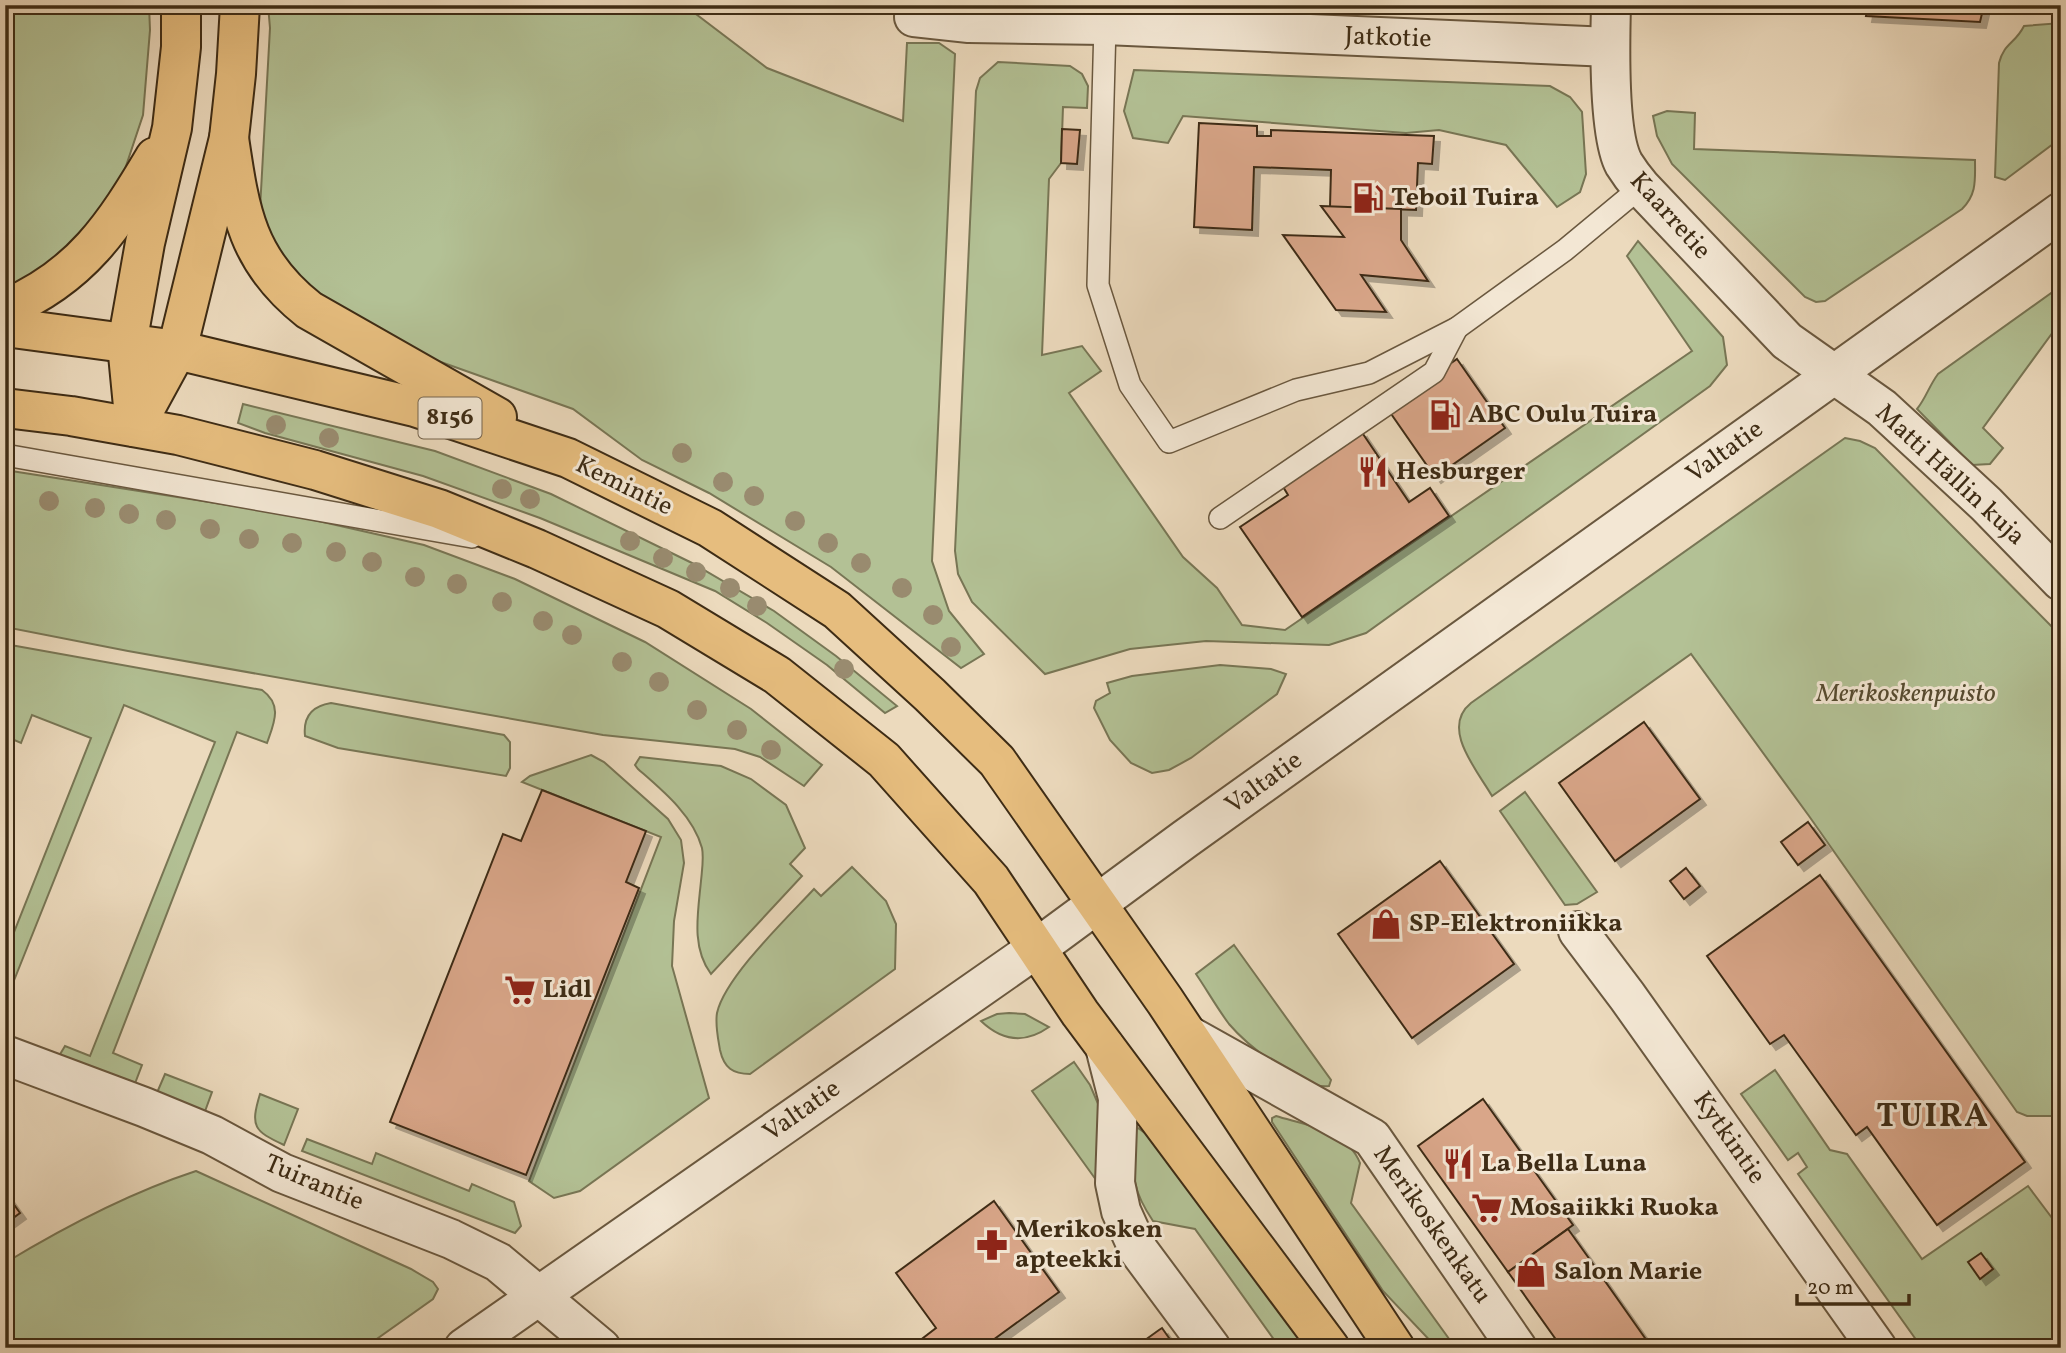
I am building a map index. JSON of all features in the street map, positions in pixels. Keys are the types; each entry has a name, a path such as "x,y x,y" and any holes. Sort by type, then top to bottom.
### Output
{"main road":[{"path":"135,427 127,344 145,243 172,128 181,47 181,5"},
{"path":"135,427 177,350 229,138 240,5"},
{"path":"5,309 44,290 76,267 134,192 172,128"},
{"path":"229,138 237,192 250,239 260,257 289,294 309,310 568,458"},
{"name":"Kemintie","path":"5,327 177,350 415,407 568,458 710,528 837,610 930,695 997,761 1098,903"},
{"path":"5,408 58,414 178,435 382,490 466,519 668,608 777,675 884,760 991,880 1105,1048 1330,1348"},
{"name":"Merikoskenkatu","path":"1098,903 1395,1348"}],"street":[{"name":"Kaarretie","path":"1611,5 1610,47 1616,138 1623,163 1641,187 1787,341 1835,374"},
{"name":"Jatkotie","path":"914,17 969,23 1105,25 1610,47"},
{"name":"Valtatie","path":"464,1348 1037,948 2061,212"},
{"name":"Matti Hällin kuja","path":"1835,374 1882,408 1986,504 2061,581"},
{"name":"Kytkintie","path":"1578,931 1877,1348"},
{"name":"Merikoskenkatu","path":"1188,1035 1373,1138 1517,1348"},
{"path":"1105,1048 1118,1098 1115,1183 1121,1211 1139,1251 1211,1348"},
{"name":"Tuirantie","path":"5,1055 212,1135 282,1173 451,1239 498,1262 601,1348"}],"lane":[{"path":"1105,25 1098,285 1130,385 1169,442 1296,390 1369,373 1457,328 1565,250 1641,187"},
{"path":"1220,518 1434,372 1457,328"},
{"path":"5,455 537,549"}],"green space":[{"path":"5,5 149,5 150,30 143,115 117,193 41,280 5,287"},
{"path":"268,5 684,5 767,68 903,121 907,43 939,43 955,54 932,561 949,611 984,654 961,668 831,567 709,493 642,460 573,409 438,361 384,338 330,307 298,278 273,248 260,209 270,28"},
{"path":"2061,23 2061,138 2005,180 1995,177 2001,56 2024,26"},
{"path":"998,62 1070,66 1082,74 1088,86 1087,108 1063,107 1061,163 1049,179 1042,355 1082,346 1101,371 1069,393 1183,557 1217,588 1242,625 1285,630 1692,351 1627,256 1638,241 1723,337 1727,365 1710,386 1366,633 1329,645 1206,641 1130,649 1045,674 972,602 958,574 955,551 976,91 980,78"},
{"path":"1134,70 1550,86 1570,97 1582,112 1586,174 1580,192 1557,207 1506,145 1439,130 1406,133 1183,116 1168,143 1133,138 1124,111"},
{"path":"1667,111 1695,113 1694,149 1975,160 1973,192 1962,209 1825,301 1816,302 1805,297 1672,164 1657,136 1653,116"},
{"path":"2061,286 2061,321 1983,428 2003,448 1990,464 1972,465 1917,409 1938,374"},
{"path":"243,404 435,451 551,494 692,563 774,611 836,656 897,706 885,713 827,665 715,591 540,518 423,476 265,433 238,423"},
{"name":"Merikoskenpuisto","path":"1845,438 1875,448 2061,636 2061,1116 2027,1116 2017,1112 1809,816 1691,654 1492,796 1471,762 1460,737 1462,713 1471,703"},
{"path":"5,470 292,515 424,545 515,579 645,642 751,709 822,765 804,786 760,757 735,749 603,735 5,627"},
{"path":"5,644 262,690 269,696 275,708 267,743 237,732 113,1053 142,1065 134,1086 59,1056 65,1046 90,1056 215,742 124,705 5,1003 5,955 91,738 32,715 21,743 5,736"},
{"path":"1220,665 1271,669 1286,674 1277,694 1191,758 1169,770 1152,773 1131,763 1110,740 1094,708 1096,701 1110,693 1107,683 1132,676"},
{"path":"331,703 504,735 510,742 510,768 506,776 338,748 305,736 310,714"},
{"path":"591,755 604,762 668,819 681,840 684,863 674,921 672,966 709,1098 580,1191 554,1198 529,1181 661,837 522,782 530,776"},
{"path":"640,757 721,766 751,779 786,805 805,848 790,864 802,876 711,974 701,953 697,929 702,848 684,814 635,765"},
{"path":"1525,792 1597,892 1577,904 1565,905 1500,811"},
{"path":"852,867 886,901 896,924 895,969 750,1074 734,1071 727,1066 720,1050 716,1022 722,998 744,965 814,889 821,896"},
{"path":"1234,945 1331,1080 1329,1086 1304,1081 1275,1064 1237,1033 1220,1012 1196,974"},
{"path":"997,1014 1025,1014 1049,1027 1031,1036 1014,1038 997,1033 981,1021"},
{"path":"1074,1062 1090,1085 1099,1106 1099,1184 1032,1091"},
{"path":"1775,1070 1830,1150 1847,1154 1922,1259 2028,1186 2061,1230 2061,1348 1922,1348 1798,1174 1807,1167 1798,1153 1788,1160 1741,1094"},
{"path":"165,1074 212,1092 204,1114 156,1095"},
{"path":"260,1094 298,1109 284,1145 266,1136 257,1127 255,1114"},
{"path":"1276,1116 1324,1130 1354,1152 1360,1163 1351,1203 1452,1343 1445,1348 1437,1348 1383,1291 1272,1122 1272,1118"},
{"path":"1138,1128 1149,1136 1313,1348 1280,1348 1195,1229 1153,1221 1140,1197 1134,1177 1135,1129"},
{"path":"307,1139 372,1164 376,1153 469,1191 472,1184 514,1202 521,1226 515,1233 302,1151"},
{"path":"196,1171 411,1269 433,1282 438,1289 433,1299 364,1348 5,1348 5,1263 98,1211 146,1189"}],"building":[{"path":"1868,5 1984,5 1980,22 1866,16"},
{"path":"1199,123 1257,126 1257,136 1271,136 1271,130 1434,136 1432,164 1418,163 1416,210 1330,207 1331,170 1254,167 1252,230 1194,227"},
{"path":"1062,129 1080,130 1077,164 1061,163"},
{"path":"1321,206 1401,209 1401,240 1428,281 1361,275 1386,312 1336,310 1283,235 1344,237"},
{"path":"1457,359 1505,428 1435,477 1387,408"},
{"path":"1361,431 1409,502 1430,488 1449,516 1302,617 1240,527 1288,495 1282,485"},
{"path":"1644,722 1700,799 1615,861 1559,783"},
{"name":"Lidl","path":"542,790 646,831 626,882 639,888 526,1175 390,1122 503,834 521,841"},
{"path":"1808,822 1825,845 1798,865 1781,842"},
{"path":"1440,861 1514,964 1412,1038 1338,934"},
{"path":"1686,868 1700,886 1684,899 1670,881"},
{"path":"1820,875 2025,1162 1937,1225 1867,1127 1856,1135 1784,1035 1770,1044 1707,956"},
{"path":"1483,1099 1573,1225 1508,1272 1418,1146"},
{"path":"5,1192 20,1213 5,1224"},
{"path":"994,1201 1059,1292 982,1348 910,1348 936,1328 896,1273"},
{"path":"1568,1229 1652,1348 1562,1348 1508,1272"},
{"path":"1981,1253 1993,1269 1980,1279 1968,1262"},
{"path":"1162,1328 1176,1348 1134,1348 1159,1330"}],"place":[{"name":"Teboil Tuira","path":"1368,198"},
{"name":"ABC Oulu Tuira","path":"1445,415"},
{"name":"Hesburger","path":"1373,472"},
{"name":"SP-Elektroniikka","path":"1386,924"},
{"name":"Lidl","path":"520,990"},
{"name":"La Bella Luna","path":"1458,1164"},
{"name":"Mosaiikki Ruoka","path":"1487,1208"},
{"name":"Merikosken apteekki","path":"992,1245"},
{"name":"Salon Marie","path":"1531,1272"}],"district":[{"name":"TUIRA","path":"1933,1118"}]}
